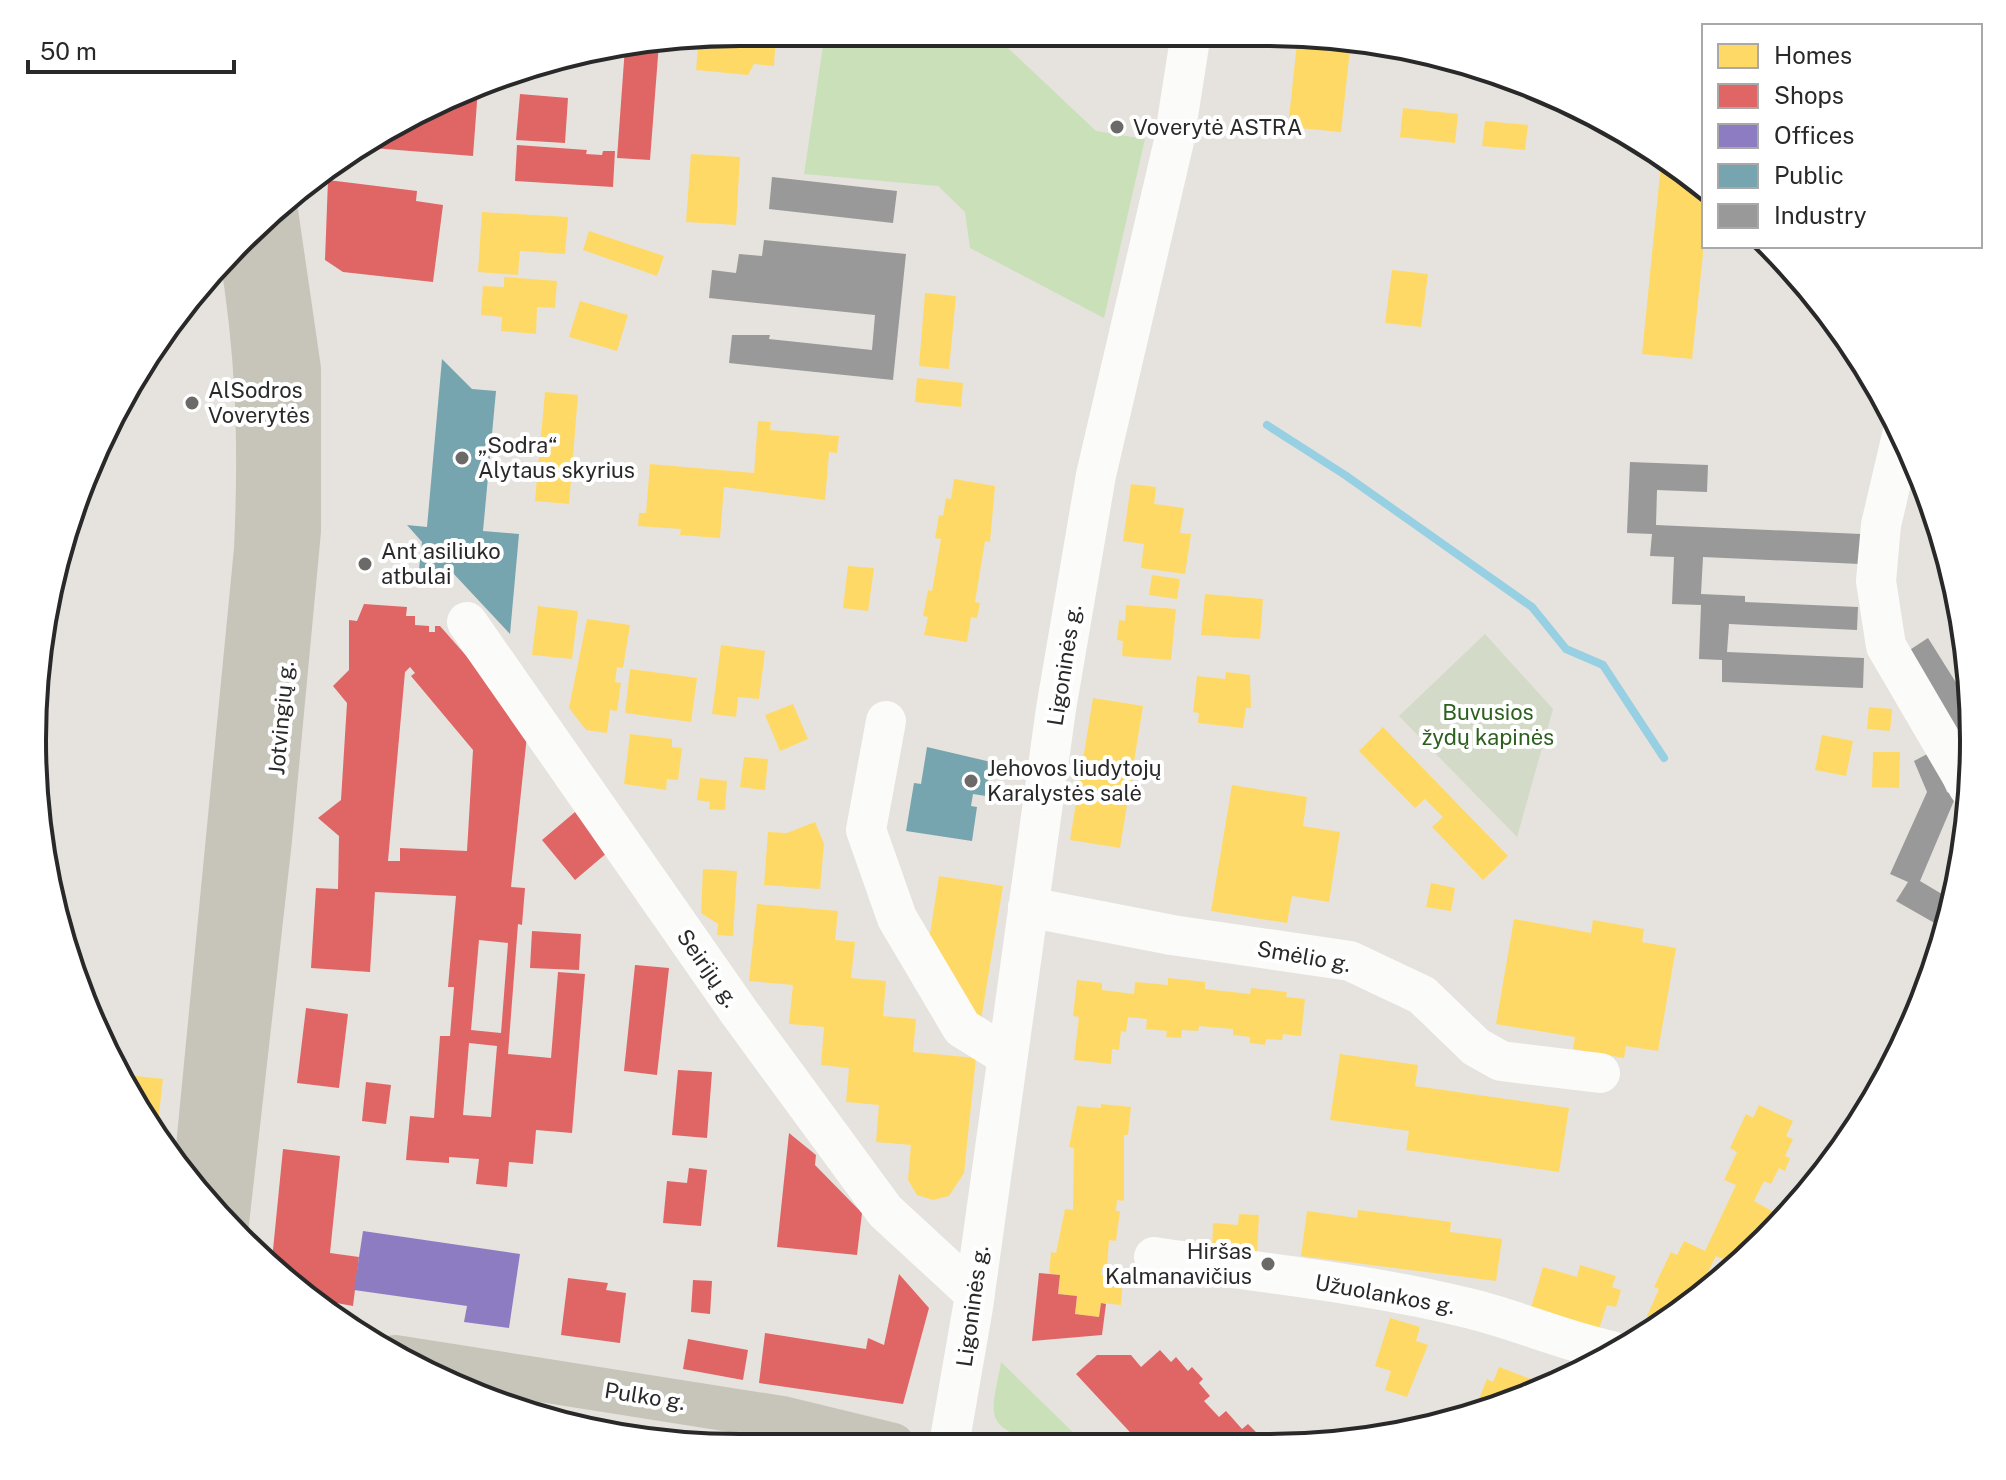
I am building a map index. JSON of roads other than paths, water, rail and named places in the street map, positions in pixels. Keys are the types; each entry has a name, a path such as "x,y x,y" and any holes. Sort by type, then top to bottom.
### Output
{"main road":[{"name":"Jotvingių g.","path":"197,1171 299,531 299,369 278,222"},
{"name":"Jotvingių g.","path":"228,1208 249,838 260,449 258,372 241,257"},
{"name":"Pulko g.","path":"436,1363 782,1418 848,1434"}],"street":[{"name":"Ligoninės g.","path":"951,1434 975,1294 1056,709 1096,475 1174,141 1189,46"},
{"path":"1898,454 1881,525 1876,581 1886,646 1959,771"},
{"name":"Seirijų g.","path":"467,622 739,1012 885,1211 975,1294"},
{"path":"886,721 866,830 897,918 962,1028 1007,1056"},
{"name":"Smėlio g.","path":"1028,907 1172,935 1350,961 1422,995 1476,1047 1501,1061 1600,1073"},
{"name":"Užuolankos g.","path":"1154,1257 1388,1291 1475,1310 1557,1338 1600,1348"}],"waterway":[{"path":"1267,425 1345,475 1532,607 1566,649 1603,665 1664,758"}],"place":[{"name":"Voverytė ASTRA","path":"1117,127"},
{"name":"AlSodros Voverytės","path":"192,403"},
{"name":"„Sodra“ Alytaus skyrius","path":"462,458"},
{"name":"Ant asiliuko atbulai","path":"365,564"},
{"name":"Jehovos liudytojų Karalystės salė","path":"971,781"},
{"name":"Hiršas Kalmanavičius","path":"1268,1264"}],"park label":[{"name":"Buvusios žydų kapinės","path":"1488,724"}]}
